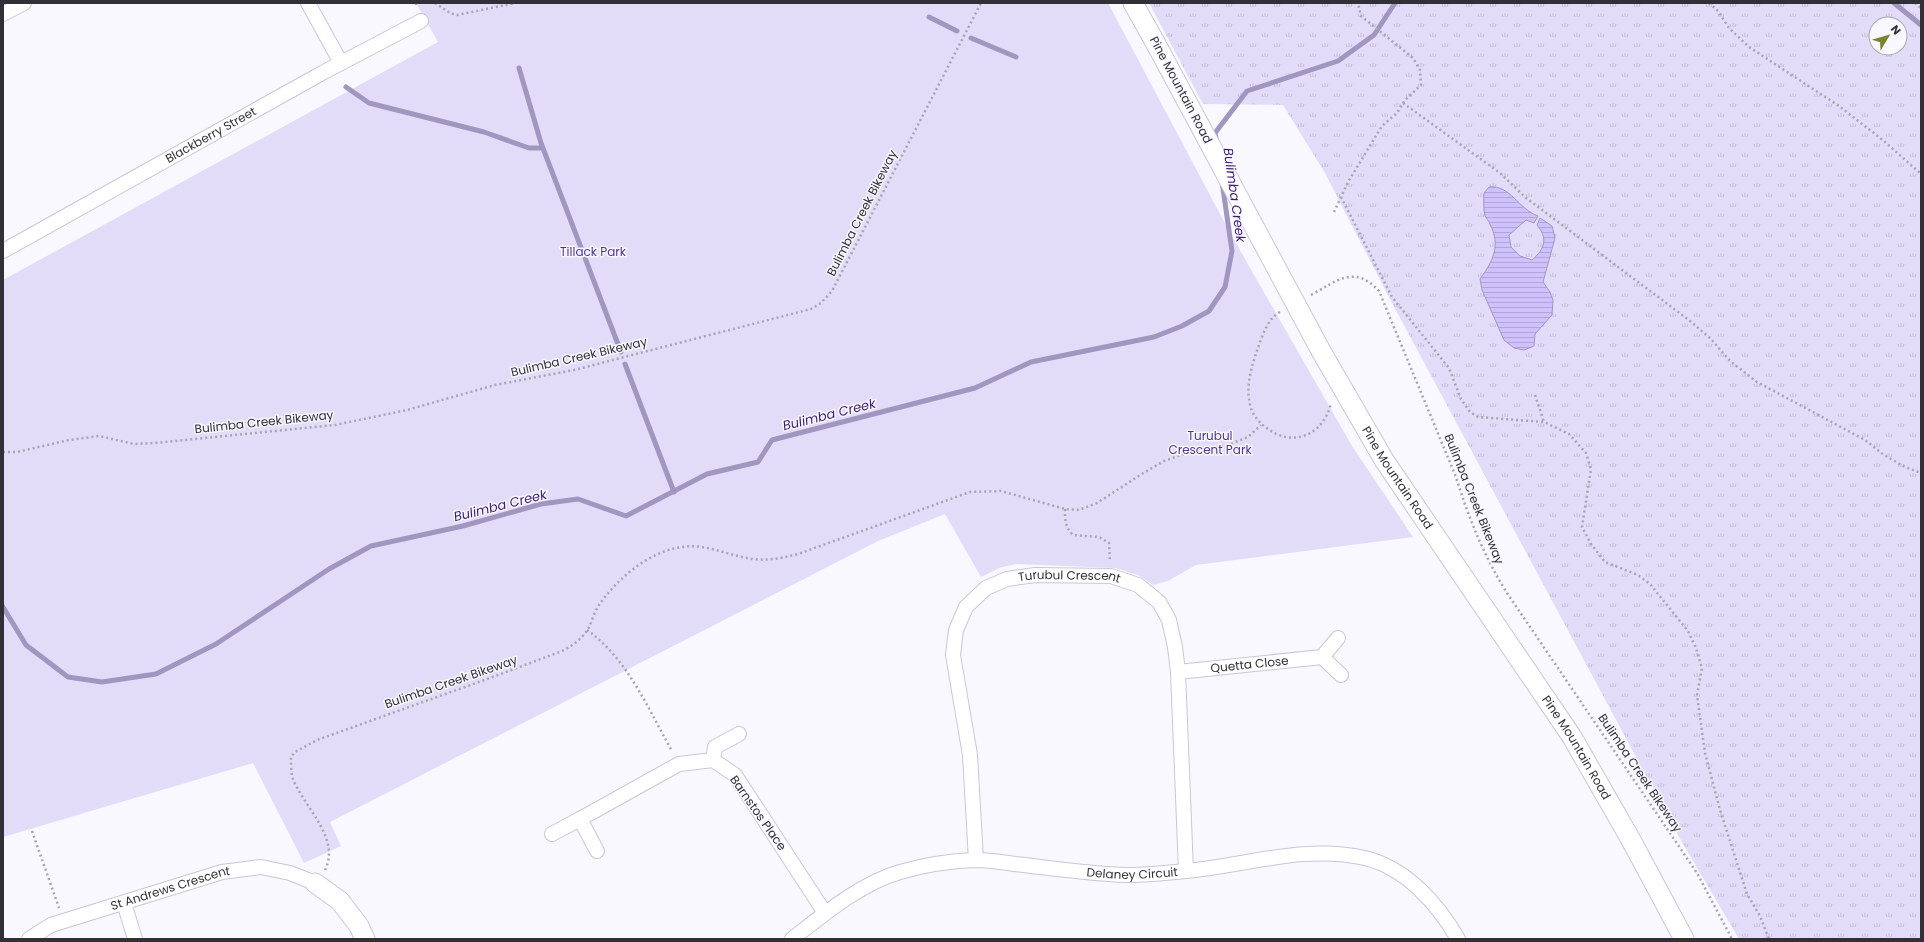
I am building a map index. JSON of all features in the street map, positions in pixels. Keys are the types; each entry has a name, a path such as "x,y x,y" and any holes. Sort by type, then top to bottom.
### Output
{"main road":[{"name":"Pine Mountain Road","path":"1133,3 1322,351 1384,460 1576,744 1631,840 1684,939"},
{"path":"315,883 340,901 358,926 365,939"}],"street":[{"path":"3,14 24,3"},
{"path":"308,3 341,63"},
{"name":"Blackberry Street","path":"3,251 341,63 421,21"},
{"name":"Turubul Crescent","path":"976,860 970,755 953,655 956,630 966,607 986,588 1007,579 1034,575 1111,576 1138,585 1159,602 1169,620 1176,647 1186,871"},
{"path":"1338,638 1322,657 1341,675"},
{"name":"Quetta Close","path":"1178,672 1322,657"},
{"path":"552,834 580,820 679,764 713,760 715,748 739,734"},
{"name":"Barnstos Place","path":"713,760 735,775 825,913"},
{"path":"580,820 597,851"},
{"name":"Delaney Circuit","path":"792,939 825,913 863,889 898,872 936,863 976,860 1126,875 1186,871 1281,857 1336,853 1366,858 1390,867 1423,891 1445,916 1458,939"},
{"name":"St Andrews Crescent","path":"29,939 51,926 222,872 261,867 290,873 315,883"},
{"path":"124,903 135,939"}],"path":[{"path":"435,3 450,13 457,15 515,3"},
{"name":"Bulimba Creek Bikeway","path":"3,452 17,452 69,440 99,436 134,444 335,425 407,410 495,385 574,370 811,309 821,303 832,291 981,3"},
{"path":"1334,212 1348,182 1382,126 1398,113 1404,103 1421,85 1420,70 1413,58 1361,16 1358,3"},
{"path":"1709,3 1718,12 1729,28 1749,47 1839,106 1884,141 1921,174"},
{"path":"1915,3 1921,8"},
{"path":"1404,103 1500,173 1526,198 1690,321 1711,339 1730,361 1757,382 1865,440 1895,461 1921,473"},
{"path":"1341,197 1392,296 1449,368 1461,398 1470,412 1478,417 1544,422 1569,434 1586,453 1591,469 1582,527 1591,544 1605,562 1638,575 1650,584 1688,630 1696,648 1702,668 1697,695 1705,753 1720,810 1747,894 1760,916 1769,939"},
{"name":"Bulimba Creek Bikeway","path":"1309,296 1346,277 1358,276 1371,283 1379,291 1456,477 1464,502 1489,563 1507,593 1690,862 1732,939"},
{"path":"1283,310 1277,314 1266,328 1252,366 1249,392 1252,411 1262,425 1273,433 1285,437 1298,438 1311,433 1321,424 1329,412 1332,397"},
{"path":"1535,395 1544,422"},
{"name":"Bulimba Creek Bikeway","path":"315,883 327,866 329,852 326,837 293,779 291,758 295,752 317,740 562,651 572,645 587,630 598,606 617,583 659,553 681,547 698,546 752,559 771,560 798,554 970,492 1001,492 1065,509 1079,510 1097,503 1164,461 1184,454 1228,445 1248,437 1262,425"},
{"path":"1065,509 1067,528 1073,535 1099,537 1108,543 1111,576"},
{"path":"587,630 596,636 623,664 679,764"},
{"path":"32,831 63,922"}],"green space":[{"name":"Tillack Park","path":"416,3 1108,3 1229,231 1352,446 1413,537 1196,565 1168,581 1153,585 1138,575 1116,568 1016,564 999,568 981,577 945,514 878,541 330,822 341,846 304,863 253,763 3,837 3,280 438,42"},
{"path":"1149,3 1921,3 1921,939 1739,939 1679,837 1391,301 1325,173 1283,105 1203,104"}],"shaded area":[{"path":"1489,187 1497,187 1509,193 1531,213 1538,216 1534,223 1526,220 1509,235 1511,247 1520,256 1532,260 1540,252 1544,239 1543,234 1537,225 1540,218 1552,226 1555,238 1543,282 1550,292 1553,300 1552,315 1535,334 1534,346 1524,350 1514,348 1504,340 1482,290 1480,279 1489,266 1495,246 1493,232 1490,223 1485,216 1484,210 1484,193"}],"waterway":[{"name":"Bulimba Creek","path":"1216,138 1215,133 1247,91 1338,61 1374,35 1395,3"},
{"path":"1894,3 1921,25"},
{"path":"929,17 957,31"},
{"path":"971,38 1016,57"},
{"path":"519,68 541,143 621,352"},
{"path":"346,87 369,103 484,132 529,148 543,148"},
{"name":"Bulimba Creek","path":"3,607 26,645 68,677 102,682 156,674 216,644 329,569 371,546 463,526 541,504 578,499 626,516 707,474 758,462 772,440 975,388 1031,362 1154,337 1182,326 1209,311 1225,287 1232,251 1222,182"},
{"path":"625,364 674,492"}],"park label":[{"name":"Turubul Crescent Park","path":"1210,443"}]}
